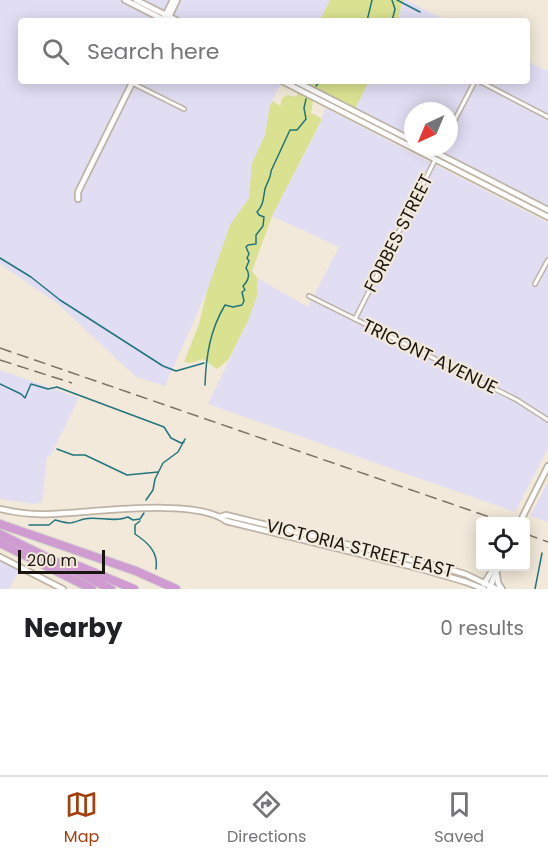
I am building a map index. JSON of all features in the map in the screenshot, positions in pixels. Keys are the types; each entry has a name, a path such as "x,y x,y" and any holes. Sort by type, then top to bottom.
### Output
{"highway":[{"path":"0,524 136,571 176,589"},
{"path":"0,534 134,589"},
{"path":"0,543 92,589"},
{"path":"20,543 111,589"}],"main road":[{"path":"125,0 163,18"},
{"path":"136,0 163,18"},
{"path":"166,18 175,0"},
{"path":"78,199 78,192 131,84"},
{"path":"288,84 404,140"},
{"path":"302,84 404,136"},
{"path":"436,156 548,210"},
{"path":"436,156 548,217"},
{"path":"522,517 548,466"},
{"name":"VICTORIA STREET EAST","path":"0,509 28,514 140,508 180,509 226,515 433,566 472,578 485,588"},
{"name":"VICTORIA STREET EAST","path":"220,516 226,521 410,566 485,588 497,589"},
{"path":"0,557 63,589"},
{"path":"410,566 412,563 430,568 433,566"},
{"path":"472,578 482,578 492,571"},
{"path":"485,588 494,571"},
{"path":"496,571 498,583 502,589"},
{"path":"466,582 473,589"}],"street":[{"path":"136,84 184,110"},
{"path":"458,115 475,84"},
{"path":"483,84 548,117"},
{"name":"FORBES STREET","path":"355,319 436,156"},
{"path":"535,284 548,260"},
{"name":"TRICONT AVENUE","path":"309,296 517,400 548,420"}],"shaded area":[{"path":"0,0 330,0 321,18 18,18 18,84 280,84 270,105 265,135 252,163 252,195 242,207 165,386 136,377 58,304 0,264"},
{"path":"406,0 441,18 399,18 402,2"},
{"path":"530,63 546,71 548,68 548,206 445,156 458,156 458,102 404,102 404,136 354,111 368,84 530,84"},
{"path":"325,108 404,149 404,156 418,156 548,223 548,448 515,512 208,404 247,323 257,296 257,278 308,307 339,247 272,216 320,124"},
{"path":"0,370 79,398 50,457 47,456 42,502 36,504 0,499"},
{"path":"548,482 548,522 530,516"},
{"path":"0,561 19,570 10,589 0,589"}],"green space":[{"path":"330,0 404,0 399,18 321,18"},
{"path":"368,84 354,111 317,92 311,113 321,118 321,121 272,216 252,271 257,278 257,296 247,323 228,360 217,369 203,359 190,363 184,362 199,324 207,291 230,225 249,198 252,163 265,135 270,105 273,101 280,106 282,99 287,95 296,97 302,85"}],"waterway":[{"path":"368,18 372,0"},
{"path":"392,0 395,9 393,18"},
{"path":"397,0 420,12"},
{"path":"205,385 206,364 212,334 225,305 233,307 242,305 244,301 243,286 249,275 246,268 249,261 246,247 256,244 256,235 263,226 264,217 257,212 262,204 271,171 290,130 297,130 306,119 304,108 306,99"},
{"path":"0,258 31,277 60,300 163,366 176,371 204,363"},
{"path":"0,384 25,398 31,384 48,389 57,387 164,427 171,438 181,443 184,442"},
{"path":"146,500 153,490 155,479 163,463 178,452 185,439"},
{"path":"57,449 73,455 85,455 127,475 158,472"},
{"path":"29,525 49,525 55,520 71,523 90,518 122,519 128,517 133,520 140,519 144,513"},
{"path":"140,521 135,525 135,534 148,544 154,553 156,569"},
{"path":"535,589 542,553"}],"railway":[{"path":"0,348 490,517"},
{"path":"0,360 72,383"},
{"path":"530,535 548,542"}]}
